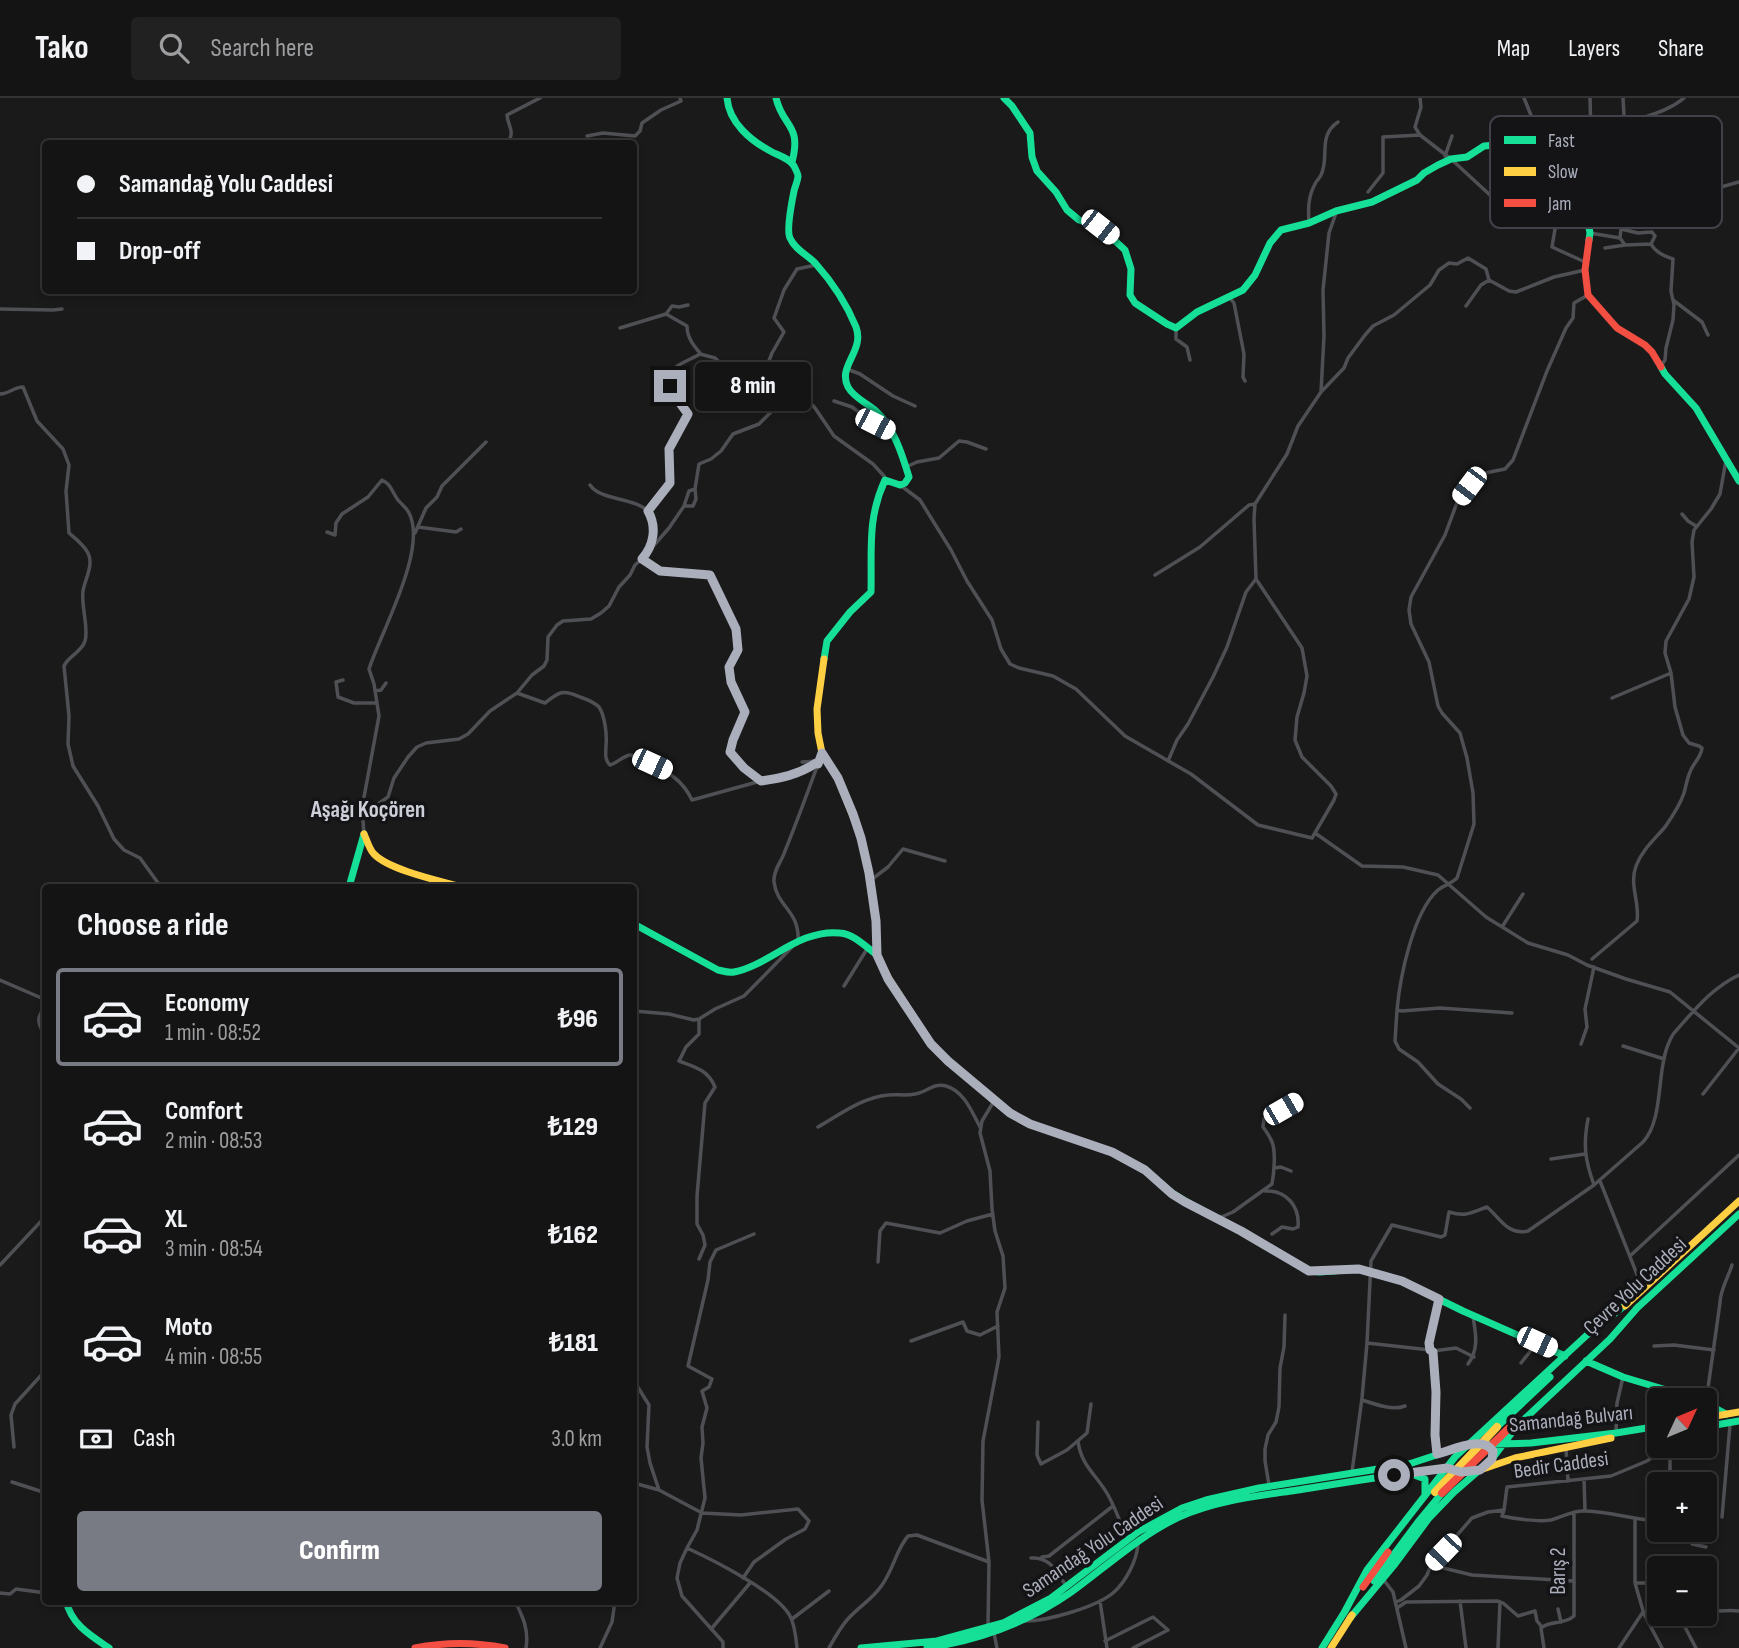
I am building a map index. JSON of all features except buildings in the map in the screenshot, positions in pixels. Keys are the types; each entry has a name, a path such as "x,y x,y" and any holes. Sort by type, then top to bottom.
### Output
{"main road":[{"path":"727,98 728,110 735,123 761,146 792,162"},
{"path":"776,98 779,111 796,136 792,162 798,176 788,234 790,240 817,265 855,324 860,335 856,353 849,361 844,376 847,386 855,396 877,412 900,447 909,477 900,485 885,481 878,494 870,532 871,592 850,612 827,641 817,709 820,759 838,778 861,838 876,921 877,955 888,979 931,1044 1010,1113 1030,1124 1112,1152 1145,1170 1172,1194 1309,1271 1359,1269 1402,1281 1565,1356"},
{"path":"1004,98 1030,133 1032,157 1037,171 1056,192 1067,210 1079,220 1100,227 1125,250 1131,269 1130,295 1135,303 1176,328 1207,306 1243,290 1270,243 1282,230 1336,211 1372,202 1417,180 1448,158 1467,157 1484,146 1490,146"},
{"path":"1589,228 1586,266 1588,295 1617,328 1645,345 1665,374 1696,408 1739,481"},
{"path":"350,884 364,834"},
{"path":"364,834 374,854 389,863 450,884"},
{"path":"637,926 718,970 731,973 749,967 798,941 820,935 841,933 855,938 877,955"},
{"name":"Çevre Yolu Caddesi","path":"1322,1648 1438,1492 1497,1427 1739,1201"},
{"name":"Çevre Yolu Caddesi","path":"1438,1492 1739,1214"},
{"path":"1347,1615 1367,1570 1455,1457 1587,1335 1628,1303"},
{"path":"1347,1615 1383,1578 1429,1518 1492,1459 1517,1426 1610,1339 1638,1307"},
{"path":"1586,1361 1623,1377 1660,1388"},
{"path":"1717,1409 1726,1414"},
{"path":"1717,1416 1739,1412"},
{"name":"Samandağ Bulvarı","path":"1486,1444 1531,1443 1647,1428"},
{"name":"Samandağ Bulvarı","path":"1480,1470 1515,1458 1647,1433"},
{"path":"1467,1445 1486,1444 1493,1451 1492,1459"},
{"name":"Samandağ Yolu Caddesi","path":"927,1648 947,1646 991,1630 1033,1609 1127,1540 1182,1508 1230,1493 1409,1464 1467,1445"},
{"path":"1455,1457 1455,1466 1461,1472 1480,1470"},
{"path":"1468,1480 1515,1458"},
{"name":"Samandağ Yolu Caddesi","path":"861,1648 937,1641 1023,1621 1067,1594 1139,1539 1204,1507 1232,1500 1409,1473 1447,1468 1461,1472"},
{"path":"1409,1473 1424,1479 1425,1498"},
{"path":"67,1605 69,1615 109,1648"},
{"name":"Çevre Yolu Caddesi","path":"1331,1648 1347,1615"},
{"path":"415,1648 458,1642 505,1648"}],"street":[{"path":"509,140 512,128 508,116 540,98"},
{"path":"587,136 603,133 635,136 642,123 661,110 674,106 681,101 680,98"},
{"path":"1420,98 1421,107 1415,127 1420,135 1490,195"},
{"path":"1524,98 1531,116"},
{"path":"1590,98 1590,116"},
{"path":"1623,98 1624,116"},
{"path":"1648,116 1671,108 1684,98"},
{"path":"1308,223 1308,207 1316,181 1322,172 1326,139 1329,131 1338,122"},
{"path":"1368,192 1383,173 1383,137 1420,135"},
{"path":"1448,158 1452,136"},
{"path":"1722,187 1739,182"},
{"path":"1321,392 1323,290 1329,233 1336,211"},
{"path":"1555,229 1552,247 1586,266"},
{"path":"1625,245 1620,238 1621,229 1638,233 1652,232 1655,236 1651,244"},
{"path":"1590,233 1620,238"},
{"path":"1605,248 1651,244"},
{"path":"1651,244 1662,255 1673,259 1673,320 1665,360 1661,366"},
{"path":"900,485 920,500 992,620 1001,649 1010,664 1053,676 1076,689 1125,736 1191,775 1258,825 1312,838 1336,794 1302,757 1295,740 1307,676 1302,648 1256,579 1255,504 1287,454 1298,426 1321,392 1344,368 1365,335 1373,326 1394,315 1430,285 1444,265 1457,264 1468,258 1486,269 1489,280 1516,292 1586,266"},
{"path":"737,380 759,378 765,371 783,332 774,318 784,290 797,269 817,265"},
{"path":"1466,306 1481,285 1489,280"},
{"path":"1470,1108 1438,1084 1418,1062 1399,1049 1395,1041 1396,1010 1418,918 1439,889 1457,878 1474,824 1474,793 1460,733 1438,706 1429,662 1411,624 1409,610 1411,597 1445,535 1458,500 1480,474 1505,469 1513,460 1547,371 1573,318 1574,303 1588,295"},
{"path":"1229,297 1234,303 1244,354 1242,377 1245,381"},
{"path":"1672,300 1702,322 1707,335"},
{"path":"620,328 666,314 671,306 688,305"},
{"path":"0,309 62,309"},
{"path":"666,314 687,326 692,344 700,354 715,358 737,380 780,383 804,396 834,436 873,464 885,481"},
{"path":"1176,328 1175,339 1187,347 1190,360"},
{"path":"648,511 670,483 669,449 688,414 668,393 673,370 700,354"},
{"path":"847,369 915,406"},
{"path":"732,401 737,380"},
{"path":"684,506 693,506 696,499 699,464 722,451 733,434 759,424 774,410 777,403 774,382"},
{"path":"656,400 670,386"},
{"path":"0,394 23,387 37,421 63,449 69,465 66,491 69,533 86,550 89,558 82,597 85,641 66,660 64,666 71,760 114,839 124,850 140,858 159,884"},
{"path":"834,401 852,407 891,433"},
{"path":"906,467 917,461 939,458 958,441 986,449"},
{"path":"364,834 362,810 379,716 369,669 407,574 415,533 426,508 437,497 442,486 486,442"},
{"path":"1592,959 1637,921 1633,877 1636,866 1642,852 1665,827 1675,811 1684,794 1690,769 1701,754 1702,748 1689,743 1683,734 1665,653 1666,641 1689,599 1693,577 1692,542 1696,526 1720,495 1726,460"},
{"path":"327,532 335,535 338,519 368,496 382,480 389,484 410,514 415,533"},
{"path":"590,485 597,492 631,501 648,511 653,521 650,550"},
{"path":"362,810 388,797 394,778 417,747 426,743 459,739 468,734 490,710 517,693 532,675 544,666 547,660 548,637 557,625 562,621 591,619 609,606 635,565 669,528 684,506 689,491 695,489"},
{"path":"1155,575 1200,547 1249,505 1255,504"},
{"path":"1682,514 1696,526"},
{"path":"418,527 456,532 461,529"},
{"path":"642,559 660,571 710,575 736,629 738,640 738,650 729,667 731,682 745,712 730,752 744,768 761,781"},
{"path":"1168,761 1218,667 1246,592 1256,579"},
{"path":"1612,698 1671,673"},
{"path":"343,680 336,682 338,697 354,703 377,703"},
{"path":"375,691 381,690 386,683"},
{"path":"517,693 545,703 559,692 590,701 598,707 603,716 607,741 606,758 610,765 632,755 669,772 687,789 692,800 803,772 820,759"},
{"path":"802,762 820,759"},
{"path":"637,1011 699,1019 744,996 798,941 799,930 795,918 782,900 774,880 820,759"},
{"path":"1315,833 1362,866 1403,867 1438,875 1486,918 1528,943 1670,992 1739,1048 1703,1094"},
{"path":"870,880 888,867 903,849 945,861"},
{"path":"1502,927 1523,894"},
{"path":"844,986 867,948"},
{"path":"1581,1044 1587,1027 1585,1009 1594,967"},
{"path":"1351,1474 1362,1400 1371,1261 1392,1225 1441,1237 1445,1235 1449,1212 1469,1214 1487,1207 1510,1229 1520,1233 1528,1231 1594,1185 1650,1134 1670,1039 1713,991 1739,975"},
{"path":"0,980 42,998"},
{"path":"1396,1010 1440,1009 1512,1013"},
{"path":"42,1010 38,1021 42,1032"},
{"path":"699,1019 699,1034 686,1047 679,1061 700,1068 711,1078 715,1087 705,1103 697,1196 697,1224 705,1245 699,1259"},
{"path":"1623,1046 1664,1059"},
{"path":"818,1127 868,1100 887,1094 917,1094 943,1084 959,1093 981,1129"},
{"path":"995,1100 982,1121 981,1129 990,1171 995,1231 1003,1256 1005,1288 997,1312 999,1357 984,1441 982,1500 989,1562 991,1630 997,1648"},
{"path":"1217,1219 1233,1212 1272,1184 1272,1141 1263,1127 1264,1118 1297,1101"},
{"path":"1588,1119 1584,1136 1585,1154 1594,1185"},
{"path":"1551,1160 1585,1154"},
{"path":"1630,1256 1739,1155"},
{"path":"1274,1168 1281,1167 1291,1171"},
{"path":"1600,1180 1643,1289"},
{"path":"1262,1191 1274,1191 1288,1198 1296,1208 1299,1220 1298,1227 1282,1227 1272,1234"},
{"path":"878,1262 880,1231 886,1223 940,1233 967,1221 993,1214"},
{"path":"0,1265 42,1220"},
{"path":"723,1648 723,1642 712,1628 682,1596 677,1578 680,1563 697,1530 705,1498 701,1458 706,1408 702,1391 709,1387 712,1379 688,1366 710,1262 716,1250 754,1234"},
{"path":"1707,1388 1720,1293 1727,1283 1732,1265"},
{"path":"1437,1454 1436,1392 1429,1343 1439,1299"},
{"path":"1269,1486 1265,1449 1279,1407 1285,1315"},
{"path":"1468,1364 1474,1357 1476,1345 1472,1315"},
{"path":"911,1341 963,1322 967,1331 979,1335 998,1326"},
{"path":"1521,1363 1537,1342"},
{"path":"1367,1343 1431,1351 1456,1348 1474,1357"},
{"path":"1654,1346 1674,1345 1714,1350"},
{"path":"14,1447 11,1415 15,1404 42,1374"},
{"path":"1616,1433 1617,1403 1623,1377"},
{"path":"637,1386 649,1405 647,1447 649,1463 659,1490"},
{"path":"1362,1400 1395,1408 1405,1406"},
{"path":"1038,1422 1037,1455 1041,1464 1067,1450 1087,1433 1091,1404"},
{"path":"1722,1517 1734,1422"},
{"path":"1078,1441 1080,1454 1108,1493 1127,1540"},
{"path":"1566,1448 1569,1480"},
{"name":"Bedir Caddesi","path":"1431,1565 1472,1518 1504,1510 1507,1487 1611,1476 1651,1458"},
{"path":"1584,1479 1585,1511"},
{"path":"12,1482 42,1492"},
{"path":"637,1484 659,1490 702,1513 741,1515 798,1509 809,1521 805,1529 754,1562 743,1578"},
{"path":"1031,1558 1049,1556 1113,1506"},
{"path":"1504,1510 1502,1516 1549,1520 1585,1511 1647,1520"},
{"name":"Barış 2","path":"1542,1627 1569,1620 1573,1616 1573,1512"},
{"path":"1635,1520 1635,1583 1643,1612 1662,1648"},
{"path":"829,1648 847,1620 881,1586 908,1535 917,1535 989,1562"},
{"path":"1023,1621 1047,1619 1100,1601 1112,1594 1130,1569 1138,1550 1139,1539"},
{"path":"1692,1542 1706,1547"},
{"path":"687,1548 719,1563 784,1606 792,1619 797,1648"},
{"path":"1042,1557 1067,1586"},
{"path":"1396,1602 1419,1586 1431,1565 1472,1575 1573,1581"},
{"path":"1383,1578 1394,1592 1406,1648"},
{"path":"712,1628 750,1583"},
{"path":"1635,1583 1647,1583"},
{"path":"0,1593 10,1594 16,1589 42,1592"},
{"path":"792,1619 829,1591"},
{"path":"1100,1601 1107,1648"},
{"path":"1397,1608 1406,1602 1460,1601 1500,1602 1518,1616 1535,1611 1537,1621 1542,1627 1544,1648"},
{"path":"1460,1601 1466,1648"},
{"path":"1499,1648 1500,1602"},
{"path":"517,1605 526,1624 526,1648"},
{"path":"600,1648 612,1622 614,1605"},
{"path":"1558,1609 1561,1622"},
{"path":"1717,1612 1728,1609 1739,1611"},
{"path":"1619,1648 1643,1612"},
{"path":"1105,1640 1153,1617 1168,1630 1133,1648"},
{"path":"1685,1626 1696,1648"}],"traffic: fast":[{"path":"727,98 732,115 742,130 764,148 790,161 795,168 798,176 790,215 790,238 828,278 844,302 858,336 846,372 848,387 888,425 909,477 900,485 885,480 873,522 871,592 850,612 827,641 824,659"},
{"path":"776,98 795,140 792,162"},
{"path":"1004,98 1030,133 1032,157 1037,171 1056,192 1067,210 1079,220 1100,227 1125,250 1131,269 1130,295 1135,303 1176,328 1197,312 1243,290 1255,275 1270,243 1281,230 1372,202 1417,180 1438,165 1451,159 1467,157 1484,146 1490,146"},
{"path":"1589,228 1589,240"},
{"path":"1661,367 1696,408 1739,481"},
{"path":"350,884 364,834"},
{"path":"637,926 718,970 728,972 747,968 797,942 825,933 850,936 877,955"},
{"path":"1139,1167 1185,1201 1309,1271 1358,1269 1402,1281 1565,1356"},
{"path":"1636,1309 1739,1214"},
{"path":"1344,1613 1367,1570 1455,1457 1587,1335 1628,1303"},
{"path":"1350,1618 1429,1518 1492,1459 1517,1426 1610,1339 1638,1307"},
{"path":"1586,1361 1623,1377 1660,1388"},
{"path":"1497,1427 1550,1377"},
{"path":"1717,1409 1726,1414"},
{"path":"1717,1425 1739,1421"},
{"path":"861,1648 937,1641 1003,1623 1051,1598 1138,1532 1182,1508 1206,1500 1259,1488 1409,1464 1467,1445 1531,1443 1647,1428"},
{"path":"927,1648 984,1635 1037,1613 1070,1593 1150,1533 1193,1511 1253,1497 1446,1468"},
{"path":"1409,1473 1425,1479 1425,1495"},
{"path":"1374,1581 1442,1493"},
{"path":"68,1605 77,1623 109,1648"},
{"path":"1322,1648 1347,1608"}],"traffic: slow":[{"path":"824,659 817,709 818,733 822,753 838,778 861,837 876,921 877,955 889,979 929,1041"},
{"path":"364,834 372,852 381,860 415,874 451,884"},
{"path":"1625,1306 1739,1201"},
{"path":"1717,1416 1739,1412"},
{"path":"1435,1492 1497,1427"},
{"path":"1446,1468 1461,1472 1480,1470 1515,1458 1611,1438"},
{"path":"1331,1648 1352,1615"}],"traffic: jam":[{"path":"1589,240 1585,270 1588,295 1617,328 1645,345 1661,367"},
{"path":"929,1041 948,1061 1010,1113 1030,1124 1112,1152 1139,1167"},
{"path":"1442,1493 1509,1428"},
{"path":"1363,1587 1388,1552"},
{"path":"415,1648 460,1644 505,1648"}],"district":[{"name":"Aşağı Koçören","path":"368,810"}],"route":[{"path":"670,386 668,393 688,414 669,449 670,483 648,511 653,521 652,544 642,559 660,571 710,575 736,629 738,650 729,667 731,682 745,712 730,752 744,768 761,781 803,772 818,764 822,753 838,778 861,838 876,921 877,955 888,979 931,1044 1010,1113 1030,1124 1112,1152 1145,1170 1185,1202 1309,1271 1359,1269 1402,1281 1439,1299 1429,1343 1433,1352 1436,1392 1437,1454 1467,1445 1486,1444 1493,1451 1492,1459 1480,1470 1461,1472 1447,1468 1394,1475"}]}
